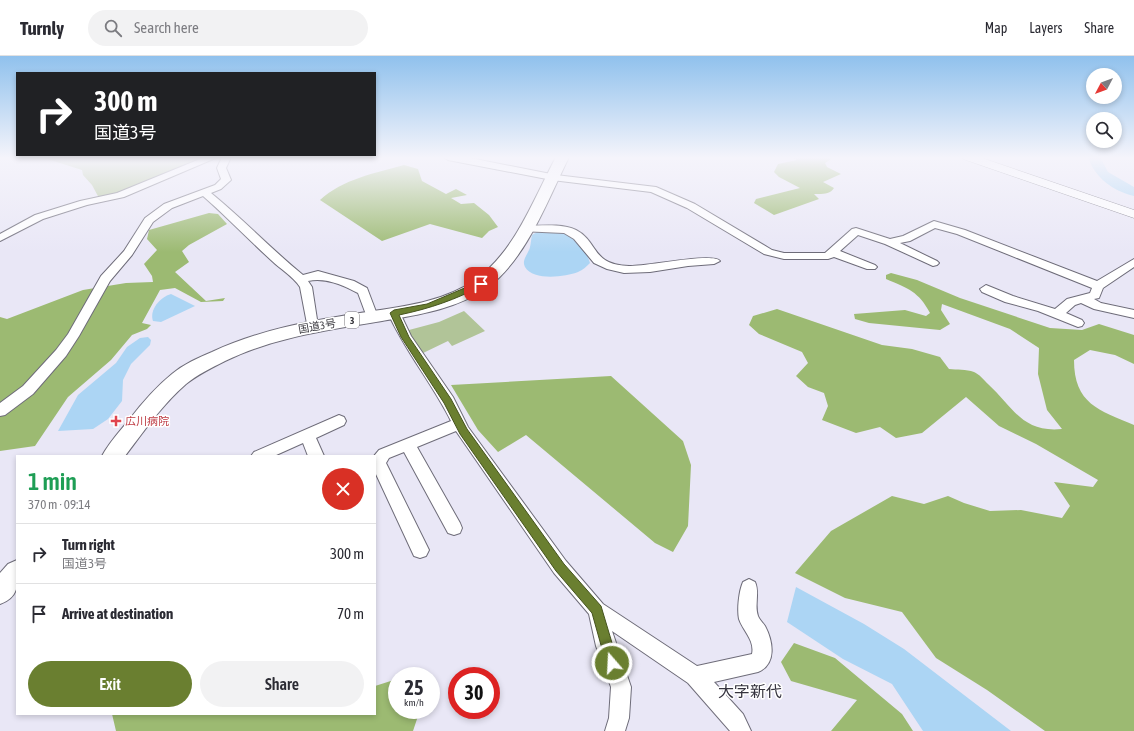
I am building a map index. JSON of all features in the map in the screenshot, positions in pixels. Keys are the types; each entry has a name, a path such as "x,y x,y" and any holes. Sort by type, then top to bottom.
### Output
{"highway":[{"name":"国道3号","path":"114,455 162,396 181,378 206,362 241,345 282,332 429,306 454,297 481,284 503,265 545,188"},
{"path":"0,592 16,573"}],"main road":[{"path":"1059,188 1134,214"}],"street":[{"path":"0,238 39,218 84,203 120,195 136,188"},
{"path":"0,411 28,390 61,353 73,336 105,279 128,253 149,220 168,206 215,188"},
{"path":"654,188 691,206 753,244 776,255 828,256 856,231 889,242 910,258 933,263"},
{"path":"205,193 237,220 275,258 302,279 306,287 312,326"},
{"path":"889,242 906,239 934,224 941,225 1098,286"},
{"path":"524,229 565,230 574,234 596,261 610,267 624,270 661,268 693,261 714,261"},
{"path":"832,252 871,267"},
{"path":"1056,314 1070,302 1095,295 1098,286 1114,277 1134,262"},
{"path":"302,279 318,275 350,284 363,291 372,317"},
{"path":"986,289 1009,299 1042,308 1078,323"},
{"path":"1083,299 1098,306 1134,314"},
{"path":"394,313 405,337 448,401 459,424 560,567 597,610 695,676 736,721 741,731"},
{"path":"261,455 339,422"},
{"path":"420,550 378,462 384,454 459,424"},
{"path":"307,435 316,455"},
{"path":"408,445 454,528"},
{"path":"695,676 758,662 763,654 758,632 748,618 749,588"},
{"path":"597,610 606,646 621,686 619,718 615,731"}],"green space":[{"path":"94,188 127,188 126,191 99,198"},
{"path":"336,188 436,188 446,194 456,189 467,195 451,198 461,204 474,203 489,215 498,227 489,231 482,238 430,224 382,241 320,200"},
{"path":"798,188 834,188 828,193 814,194 819,199 774,215 754,203 756,199"},
{"path":"209,213 218,214 227,224 189,245 182,251 189,262 175,272 206,301 225,298 223,301 201,302 175,288 160,290 142,323 151,325 147,329 132,335 111,360 68,397 35,446 0,451 0,317 7,319 83,290 126,283 153,282 152,276 144,264 157,250 147,239 149,230"},
{"path":"891,273 917,280 960,298 1050,328 1082,330 1099,324 1134,335 1134,364 1115,355 1090,350 1074,360 1075,375 1078,387 1084,396 1091,403 1110,415 1134,425 1134,731 1045,731 987,690 936,658 902,612 845,598 795,573 831,531 892,496 924,504 948,496 964,503 990,511 1021,510 1062,518 1070,506 1054,482 1093,487 1098,480 1036,444 999,426 966,397 922,433 896,438 880,427 856,433 822,420 828,406 824,393 808,387 796,376 808,363 802,352 759,334 749,325 753,316 777,309 882,345 912,349 940,357 949,369 968,370 978,374 1019,417 1028,423 1037,427 1048,429 1062,429 1047,410 1038,374 1039,348 1010,329 942,304 941,310 950,324 940,330 869,323 855,319 854,314 905,310 926,316 930,313 917,295 901,285 886,279 886,275"},
{"path":"464,311 485,331 452,346 448,341 421,354 410,338 409,330 439,322"},
{"path":"611,376 683,441 691,465 688,526 673,552 655,543 526,435 498,452 478,430 451,385"},
{"path":"794,643 835,658 902,714 913,731 831,731 857,700 791,681 781,662"},
{"path":"388,682 388,719 417,719 413,731 116,731 112,715 376,715 376,686"}],"water":[{"path":"537,232 566,234 583,250 590,263 580,271 558,276 542,276 529,271 525,267 524,262 532,235"},
{"path":"171,294 195,306 161,322 153,321 152,317 156,304"},
{"path":"148,337 151,340 150,345 131,364 123,380 122,401 108,419 93,429 58,431 78,395 116,363 127,347 140,338"},
{"path":"796,587 864,624 904,649 1011,731 923,731 892,684 843,659 787,622"}],"waterway":[{"path":"1127,188 1134,192"}],"place":[{"name":"広川病院","path":"116,421"}],"district":[{"name":"大字新代","path":"750,691"}],"route":[{"path":"481,284 454,297 429,306 394,313 405,337 448,401 463,431 560,567 597,610 612,663"}]}
